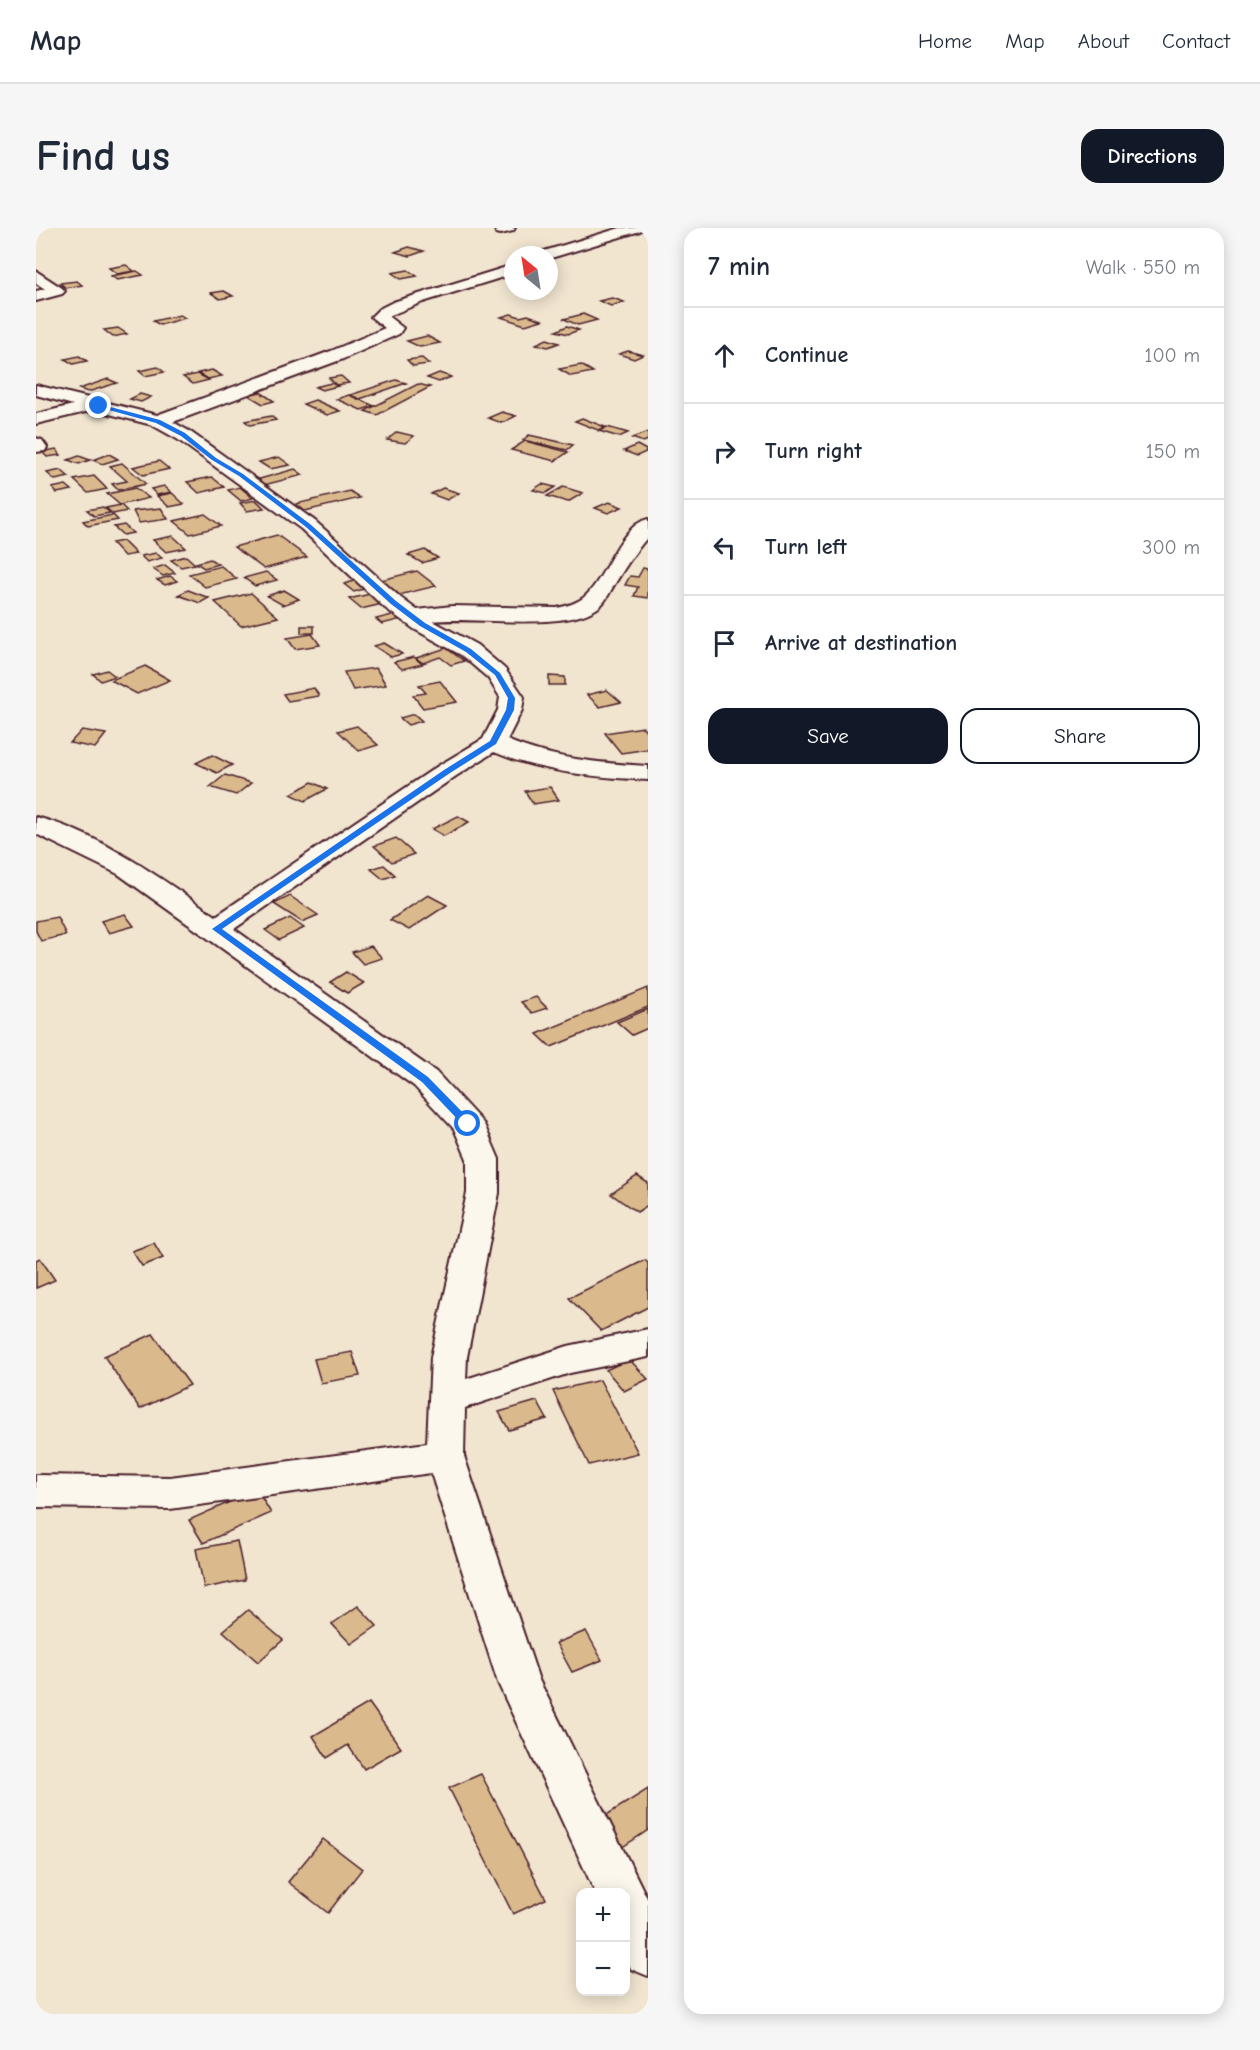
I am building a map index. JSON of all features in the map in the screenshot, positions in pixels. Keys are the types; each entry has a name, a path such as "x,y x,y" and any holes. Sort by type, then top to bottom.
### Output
{"street":[{"path":"558,251 634,228"},
{"path":"158,422 337,355 393,331 395,328 379,317 383,312 414,300 504,273"},
{"path":"36,276 57,291 36,296"},
{"path":"36,390 113,408 158,422 183,435 308,525 393,603 469,651 497,674 512,698 510,710 493,743 447,771 216,929"},
{"path":"36,419 93,405"},
{"path":"413,617 453,612 557,615 580,609 593,601 627,548 648,525"},
{"path":"493,743 543,763 648,773"},
{"path":"36,825 72,840 127,868 216,929 425,1079 468,1124 483,1159 483,1193 449,1357 444,1456 519,1683 618,1888"},
{"path":"447,1400 568,1360 648,1343"},
{"path":"36,1491 170,1493 444,1456"},
{"path":"630,1914 648,1952"}],"building":[{"path":"409,247 424,251 410,256 395,252"},
{"path":"126,265 134,271 117,274 109,268"},
{"path":"408,270 417,276 401,279 392,273"},
{"path":"137,271 143,275 117,280 111,276"},
{"path":"77,281 82,285 66,288 60,283"},
{"path":"224,291 233,296 220,299 211,293"},
{"path":"612,298 624,302 611,306 599,301"},
{"path":"511,314 520,317 528,315 542,320 525,325 501,317"},
{"path":"583,314 597,320 578,325 564,319"},
{"path":"180,315 185,318 160,325 153,321"},
{"path":"567,326 579,330 568,334 556,331"},
{"path":"118,328 127,334 113,337 104,330"},
{"path":"427,336 440,343 420,347 407,341"},
{"path":"547,339 559,343 548,347 536,344"},
{"path":"628,351 643,355 634,359 619,354"},
{"path":"79,356 87,361 73,364 65,359"},
{"path":"422,358 429,364 413,366 407,360"},
{"path":"581,365 593,372 571,376 559,369"},
{"path":"158,367 164,372 145,376 139,371"},
{"path":"212,370 222,376 208,379 198,373"},
{"path":"439,373 451,377 439,382 427,378"},
{"path":"198,374 209,380 193,384 183,377"},
{"path":"341,376 349,383 336,385 329,378"},
{"path":"108,379 117,383 88,392 79,389"},
{"path":"396,380 406,383 360,399 350,395"},
{"path":"331,383 338,386 322,390 315,387"},
{"path":"418,384 430,387 377,415 365,411"},
{"path":"260,392 274,401 263,404 248,395"},
{"path":"140,394 151,397 141,402 130,399"},
{"path":"349,395 374,406 361,410 336,399"},
{"path":"315,400 340,411 327,415 303,404"},
{"path":"502,412 516,416 502,423 488,418"},
{"path":"271,416 276,420 250,425 245,421"},
{"path":"582,418 605,427 598,430 575,421"},
{"path":"607,427 628,433 619,437 599,431"},
{"path":"397,432 414,436 405,443 387,440"},
{"path":"648,432 648,440 643,442 632,438"},
{"path":"529,435 573,445 567,450 523,440"},
{"path":"525,441 568,452 555,461 511,450"},
{"path":"637,445 648,451 637,456 624,451"},
{"path":"56,449 61,455 47,457 42,452"},
{"path":"109,454 118,459 102,464 93,460"},
{"path":"79,456 90,460 79,464 68,460"},
{"path":"279,457 290,465 270,469 259,462"},
{"path":"159,461 169,469 143,475 133,467"},
{"path":"122,463 146,484 118,490 112,484 127,481 110,466"},
{"path":"295,469 303,475 264,485 256,480"},
{"path":"61,470 69,477 55,480 47,473"},
{"path":"94,476 107,489 88,493 74,480"},
{"path":"212,477 224,487 199,493 187,482"},
{"path":"542,484 555,487 546,493 533,490"},
{"path":"66,485 72,490 57,493 52,488"},
{"path":"164,486 171,492 157,495 151,489"},
{"path":"240,487 253,498 241,501 228,490"},
{"path":"563,487 583,493 568,502 547,496"},
{"path":"135,488 149,498 120,505 107,494"},
{"path":"443,488 459,493 447,500 431,494"},
{"path":"350,491 360,498 305,511 296,504"},
{"path":"172,493 184,504 169,507 157,496"},
{"path":"256,500 264,508 247,511 240,503"},
{"path":"609,502 622,507 608,513 595,508"},
{"path":"121,505 127,511 113,514 106,508"},
{"path":"103,507 110,513 94,516 87,510"},
{"path":"161,508 168,519 139,523 133,511"},
{"path":"205,514 221,526 190,534 174,521"},
{"path":"113,515 118,520 88,526 83,521"},
{"path":"124,525 133,533 123,535 114,527"},
{"path":"277,535 307,557 264,569 234,547"},
{"path":"173,536 186,548 166,552 153,540"},
{"path":"123,541 136,554 124,556 112,543"},
{"path":"425,550 438,558 422,563 408,555"},
{"path":"156,553 162,558 147,562 141,556"},
{"path":"186,556 195,564 181,567 171,560"},
{"path":"210,559 218,564 204,568 196,563"},
{"path":"165,565 175,573 163,576 153,569"},
{"path":"221,566 237,579 205,587 189,574"},
{"path":"643,568 648,569 648,598 634,596 638,587 625,585 630,576 638,577"},
{"path":"417,571 436,586 399,595 381,580"},
{"path":"266,572 277,580 255,586 244,578"},
{"path":"170,576 177,581 165,585 157,580"},
{"path":"357,580 367,588 354,592 344,584"},
{"path":"188,590 209,598 200,603 178,595"},
{"path":"284,590 299,599 283,605 267,596"},
{"path":"251,593 278,617 241,626 215,602"},
{"path":"370,594 382,604 361,609 349,599"},
{"path":"404,612 410,617 382,624 376,619"},
{"path":"301,626 314,626 314,633 301,633"},
{"path":"312,634 320,645 295,649 287,638"},
{"path":"384,643 402,654 391,657 374,646"},
{"path":"446,648 464,661 451,665 440,657 423,663 416,658"},
{"path":"414,657 422,664 402,669 394,662"},
{"path":"145,666 170,680 137,694 111,680"},
{"path":"376,668 386,685 353,690 344,672"},
{"path":"107,670 115,676 101,681 93,674"},
{"path":"549,676 565,677 565,685 549,685"},
{"path":"440,681 457,702 423,708 413,695 426,693 419,685"},
{"path":"314,688 319,696 288,701 283,694"},
{"path":"607,690 621,702 600,707 587,695"},
{"path":"414,714 422,721 408,725 400,718"},
{"path":"357,726 378,745 359,751 338,731"},
{"path":"643,727 648,733 648,749 621,753 605,733"},
{"path":"82,730 106,734 95,748 70,743"},
{"path":"212,755 232,765 217,773 196,763"},
{"path":"225,775 251,783 236,795 210,787"},
{"path":"312,782 327,789 305,801 291,794"},
{"path":"550,787 559,800 533,804 525,791"},
{"path":"458,816 469,822 444,836 432,829"},
{"path":"396,838 414,854 392,862 374,846"},
{"path":"384,865 395,875 383,879 371,869"},
{"path":"428,895 447,905 409,930 390,920"},
{"path":"290,896 318,915 302,922 274,904"},
{"path":"125,914 134,926 109,933 101,921"},
{"path":"57,917 66,935 41,941 36,931 36,921"},
{"path":"290,918 304,928 279,940 265,930"},
{"path":"371,946 382,958 363,964 352,952"},
{"path":"346,972 364,983 347,993 330,982"},
{"path":"648,988 648,1007 551,1047 537,1034"},
{"path":"536,997 547,1008 532,1013 521,1002"},
{"path":"648,1009 648,1028 632,1035 617,1022"},
{"path":"637,1176 648,1183 648,1205 637,1212 611,1194"},
{"path":"154,1243 163,1258 142,1266 132,1251"},
{"path":"40,1258 55,1280 36,1288 36,1260"},
{"path":"645,1260 648,1263 648,1307 601,1331 569,1298"},
{"path":"153,1334 190,1385 140,1409 104,1356"},
{"path":"352,1352 360,1376 321,1383 314,1359"},
{"path":"629,1359 648,1379 624,1391 606,1370"},
{"path":"600,1380 638,1453 589,1465 553,1391"},
{"path":"537,1401 547,1419 509,1430 499,1412"},
{"path":"257,1490 271,1513 203,1543 189,1520"},
{"path":"237,1541 245,1580 204,1588 196,1549"},
{"path":"358,1606 377,1626 351,1644 332,1624"},
{"path":"248,1610 283,1640 258,1662 223,1631"},
{"path":"586,1631 602,1660 572,1672 556,1643"},
{"path":"369,1703 401,1748 364,1769 348,1745 327,1758 313,1736"},
{"path":"481,1774 546,1899 513,1914 449,1788"},
{"path":"648,1789 648,1830 621,1848 600,1819"},
{"path":"323,1839 362,1869 328,1913 288,1882"}],"route":[{"path":"99,406 158,422 183,435 214,459 241,475 308,525 393,603 469,651 497,674 512,698 510,710 493,743 447,771 216,929 425,1079 468,1124"}]}
